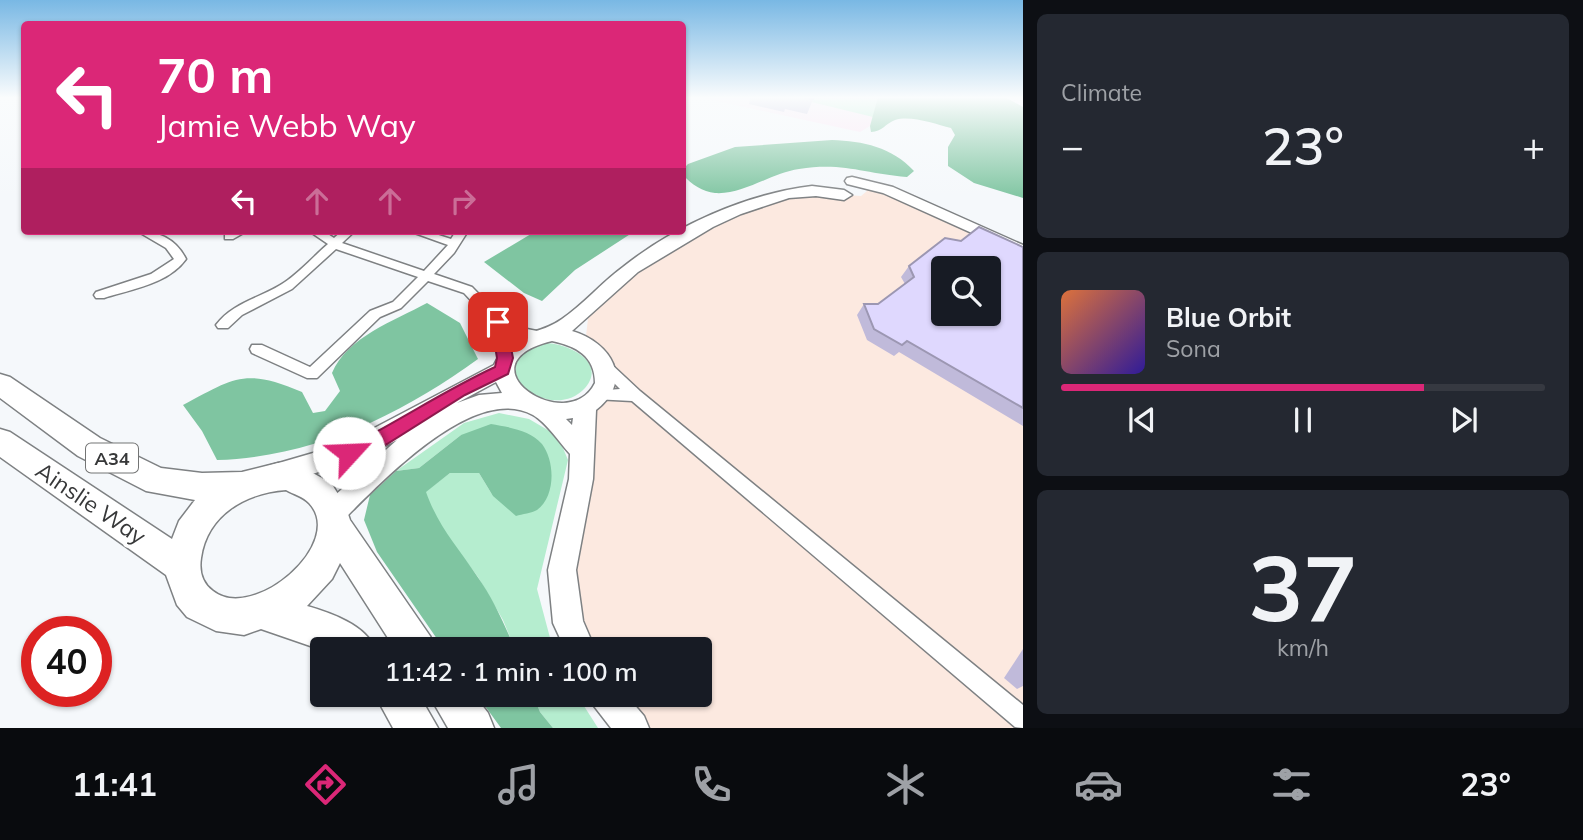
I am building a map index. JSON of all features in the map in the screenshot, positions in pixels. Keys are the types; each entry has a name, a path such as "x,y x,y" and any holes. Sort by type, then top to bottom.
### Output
{"highway":[{"name":"A34","path":"0,384 89,447 158,481 202,487 289,477 309,483 324,495 334,520 409,637"},
{"name":"Ainslie Way","path":"0,441 181,565"},
{"path":"253,481 211,505 190,533 181,565 183,582 196,602 218,614 247,616 263,612 291,598 315,577 330,552 334,520"},
{"path":"263,612 321,629 335,637"},
{"path":"403,707 417,728"},
{"path":"458,707 473,728"}],"street":[{"path":"812,191 831,183 834,191 848,188 863,194 902,197"},
{"path":"686,233 763,201 812,191 848,188 888,190 1023,251"},
{"path":"100,295 176,265 180,259 178,254 166,242 151,235"},
{"path":"229,237 233,235"},
{"path":"321,235 337,245 468,290 498,322 514,331 575,337 589,345 635,395 1023,719"},
{"path":"223,325 237,312 288,286 346,235"},
{"path":"427,235 455,244"},
{"path":"257,349 312,374 375,314 397,305 455,244 460,235"},
{"path":"253,481 349,453 381,438 504,364 512,348 570,325 589,310 615,282 682,235"},
{"path":"589,310 586,329 589,345"},
{"path":"498,322 504,382 582,450"},
{"path":"574,637 568,623 562,570 581,479 582,450 592,400 605,383 606,366"},
{"path":"334,520 372,476 449,417 474,406 497,400 572,410 592,400 635,395"},
{"path":"614,707 632,728"}],"shaded area":[{"path":"864,186 879,189 1023,255 1023,728 645,728 621,707 712,707 712,637 574,637 568,623 581,479 599,395 586,336 589,310 682,235 800,192 861,196 867,191"}],"green space":[{"path":"953,131 1023,131 1023,198 974,183 948,166 948,147 955,135"},
{"path":"832,140 855,142 887,151 914,171 907,177 815,167 788,171 726,193 706,191 686,178 688,164 735,147"},
{"path":"529,235 629,235 575,270 542,301 524,293 484,262"},
{"path":"427,303 460,323 478,359 418,398 355,429 288,451 217,460 202,431 183,405 228,382 253,378 302,392 313,413 325,411 340,391 332,373 349,349 373,331"},
{"path":"545,343 573,350 588,362 591,378 585,388 571,398 554,400 538,397 525,388 517,377 516,365 525,353"},
{"path":"499,413 529,419 558,436 568,460 537,589 550,637 510,637 478,577 438,524 425,492 450,473 479,473 493,496 461,435 419,468 396,471 464,423"},
{"path":"491,424 511,428 537,439 549,460 552,478 548,496 537,510 532,512 516,516 493,496 479,473 450,473 426,492 442,526 488,593 510,637 436,637 377,552 364,520 370,495 396,471 419,468 461,435"},
{"path":"486,707 538,707 553,728 501,728"},
{"path":"538,707 585,707 598,728 553,728"}],"building":[{"path":"979,227 1023,247 1023,408 907,341 902,345 874,329 864,304 878,304 914,277 909,266 945,238 961,241"}],"route":[{"path":"349,453 381,438 436,403 502,370 505,358 498,322"}]}
